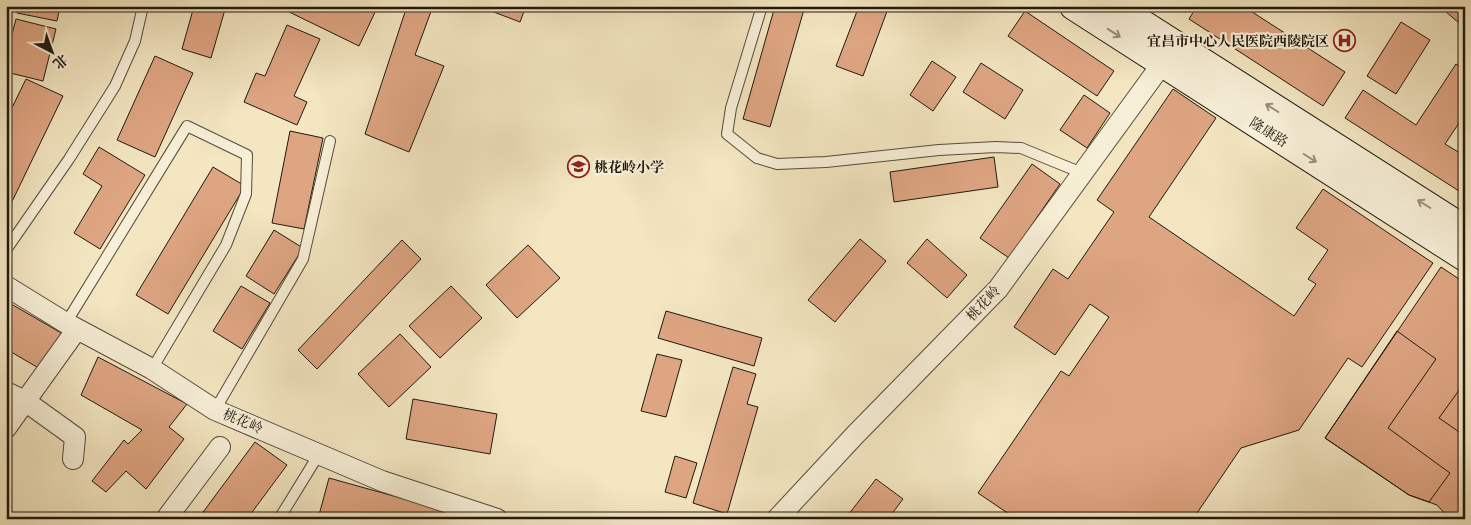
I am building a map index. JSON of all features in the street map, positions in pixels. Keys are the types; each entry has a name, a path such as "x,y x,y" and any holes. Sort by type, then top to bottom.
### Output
{"main road":[{"name":"隆康路","path":"1074,6 1465,257"},
{"name":"隆康路","path":"1114,6 1465,230"}],"street":[{"name":"桃花岭","path":"777,519 855,435 998,289 1162,64"},
{"name":"桃花岭","path":"6,286 72,326 152,369 215,410 382,481 498,519"},
{"path":"6,428 72,326"},
{"path":"6,392 25,401 75,437 73,459"},
{"path":"166,519 220,447"}],"lane":[{"path":"6,250 69,159 115,86 136,41 143,6"},
{"path":"762,6 731,108 727,134 757,158 777,164 826,162 939,150 996,147 1021,148 1082,173"},
{"path":"72,326 188,126 247,155 246,194 226,244 152,369"},
{"path":"215,410 303,259 330,141"},
{"path":"278,519 320,454"}],"building":[{"path":"18,6 60,6 57,21 17,13"},
{"path":"194,6 226,6 211,58 182,49"},
{"path":"282,6 378,6 359,46 281,8"},
{"path":"407,6 433,6 415,55 444,66 409,152 365,134"},
{"path":"478,6 526,6 520,22"},
{"path":"775,6 805,6 770,127 743,119"},
{"path":"859,6 889,6 863,76 836,66"},
{"path":"1197,6 1243,6 1345,72 1323,106 1189,19"},
{"path":"1439,6 1465,6 1465,28"},
{"path":"1025,11 1114,71 1097,96 1008,36"},
{"path":"16,19 56,29 43,81 6,72 6,57"},
{"path":"1401,22 1430,40 1396,94 1367,76"},
{"path":"287,25 320,39 294,96 307,102 297,125 244,102 256,73 265,76"},
{"path":"155,56 193,73 155,157 117,140"},
{"path":"932,61 956,77 933,111 910,95"},
{"path":"981,63 1023,90 1005,119 963,92"},
{"path":"1456,64 1465,70 1465,114 1445,144 1465,156 1465,183 1459,191 1345,118 1363,90 1416,125"},
{"path":"26,79 63,96 6,214 6,120"},
{"path":"1173,89 1216,118 1149,217 1294,316 1316,284 1308,279 1328,250 1296,228 1323,189 1433,263 1362,367 1348,358 1299,430 1241,448 1193,519 1005,519 1009,514 978,493 1061,371 1069,376 1109,317 1090,304 1055,355 1014,327 1053,269 1068,279 1114,212 1097,200"},
{"path":"1084,95 1110,113 1087,148 1060,130"},
{"path":"290,131 323,138 304,229 272,223"},
{"path":"99,147 145,175 100,249 74,233 102,186 83,174"},
{"path":"994,157 998,187 894,202 890,172"},
{"path":"1032,164 1060,184 1009,258 980,238"},
{"path":"213,167 245,186 168,314 136,295"},
{"path":"274,230 303,248 274,294 246,276"},
{"path":"860,239 886,261 835,322 808,300"},
{"path":"927,239 967,275 947,298 907,263"},
{"path":"402,240 421,259 317,369 298,350"},
{"path":"528,245 560,278 517,318 486,285"},
{"path":"1441,267 1465,283 1465,519 1450,519 1437,505 1409,495 1325,438"},
{"path":"241,286 270,303 242,349 213,331"},
{"path":"451,286 482,318 440,358 409,326"},
{"path":"6,301 63,334 42,370 6,349"},
{"path":"666,311 762,338 754,366 658,338"},
{"path":"1397,331 1436,359 1388,428 1450,473 1429,502 1409,495 1325,438"},
{"path":"400,334 431,367 389,407 358,374"},
{"path":"657,354 682,360 666,417 641,411"},
{"path":"98,357 187,404 169,427 184,439 146,489 126,471 106,492 92,481 124,440 128,444 142,430 81,395"},
{"path":"733,367 756,374 747,404 758,407 727,514 693,503"},
{"path":"1465,382 1465,436 1439,418"},
{"path":"413,399 497,414 490,454 406,439"},
{"path":"255,442 287,465 247,519 198,519"},
{"path":"675,456 697,463 686,498 665,492"},
{"path":"329,478 451,512 449,519 318,519"},
{"path":"876,479 903,499 888,519 845,519"}],"place":[{"name":"宜昌市中心人民医院西陵院区","path":"1345,41"},
{"name":"桃花岭小学","path":"578,167"}]}
